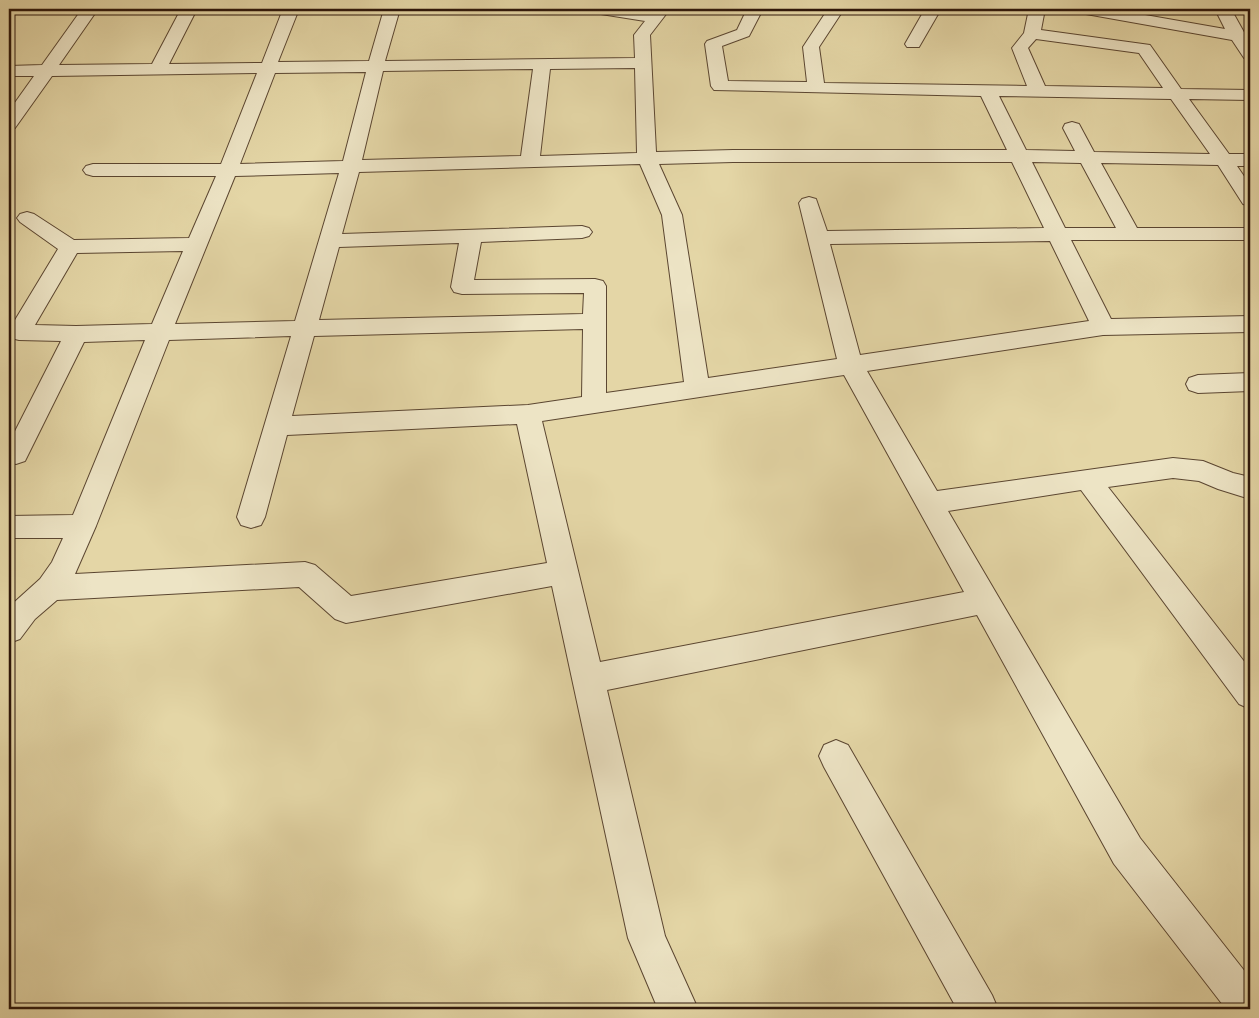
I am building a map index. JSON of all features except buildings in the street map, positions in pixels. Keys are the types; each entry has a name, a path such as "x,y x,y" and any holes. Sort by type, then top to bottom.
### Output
{"street":[{"path":"9,124 90,9"},
{"path":"158,69 189,9"},
{"path":"9,630 24,610 50,588 63,569 198,244 270,67 287,15 291,9"},
{"path":"251,517 352,166 375,66 392,9"},
{"path":"601,9 658,13"},
{"path":"755,9 744,33 713,44 720,86 1250,95"},
{"path":"816,88 811,48 836,9"},
{"path":"913,44 933,9"},
{"path":"1037,9 1032,34 1020,48 1038,91"},
{"path":"1086,9 1250,23"},
{"path":"658,13 642,35 647,160 672,215 697,388"},
{"path":"1230,22 1249,52"},
{"path":"1032,34 1144,48 1224,160 1250,200"},
{"path":"530,162 542,63"},
{"path":"9,71 642,63"},
{"path":"987,90 1104,326"},
{"path":"1072,128 1130,234"},
{"path":"93,170 228,170 647,160 733,156 1020,156 1250,160"},
{"path":"809,203 850,365 1127,851 1250,1009"},
{"path":"27,218 70,248 198,244"},
{"path":"330,241 582,232"},
{"path":"818,238 1058,234 1250,234"},
{"path":"471,236 462,287 596,286 594,404"},
{"path":"70,248 19,332 76,334 595,321"},
{"path":"277,426 528,414 1104,326 1250,324"},
{"path":"16,454 76,334"},
{"path":"1198,384 1250,382"},
{"path":"528,414 647,938 678,1009"},
{"path":"929,503 1173,468 1203,471 1228,482 1250,488"},
{"path":"1087,479 1250,694"},
{"path":"9,527 82,526"},
{"path":"50,588 305,574 346,610 564,572"},
{"path":"588,679 985,601"},
{"path":"836,756 978,1009"}]}
